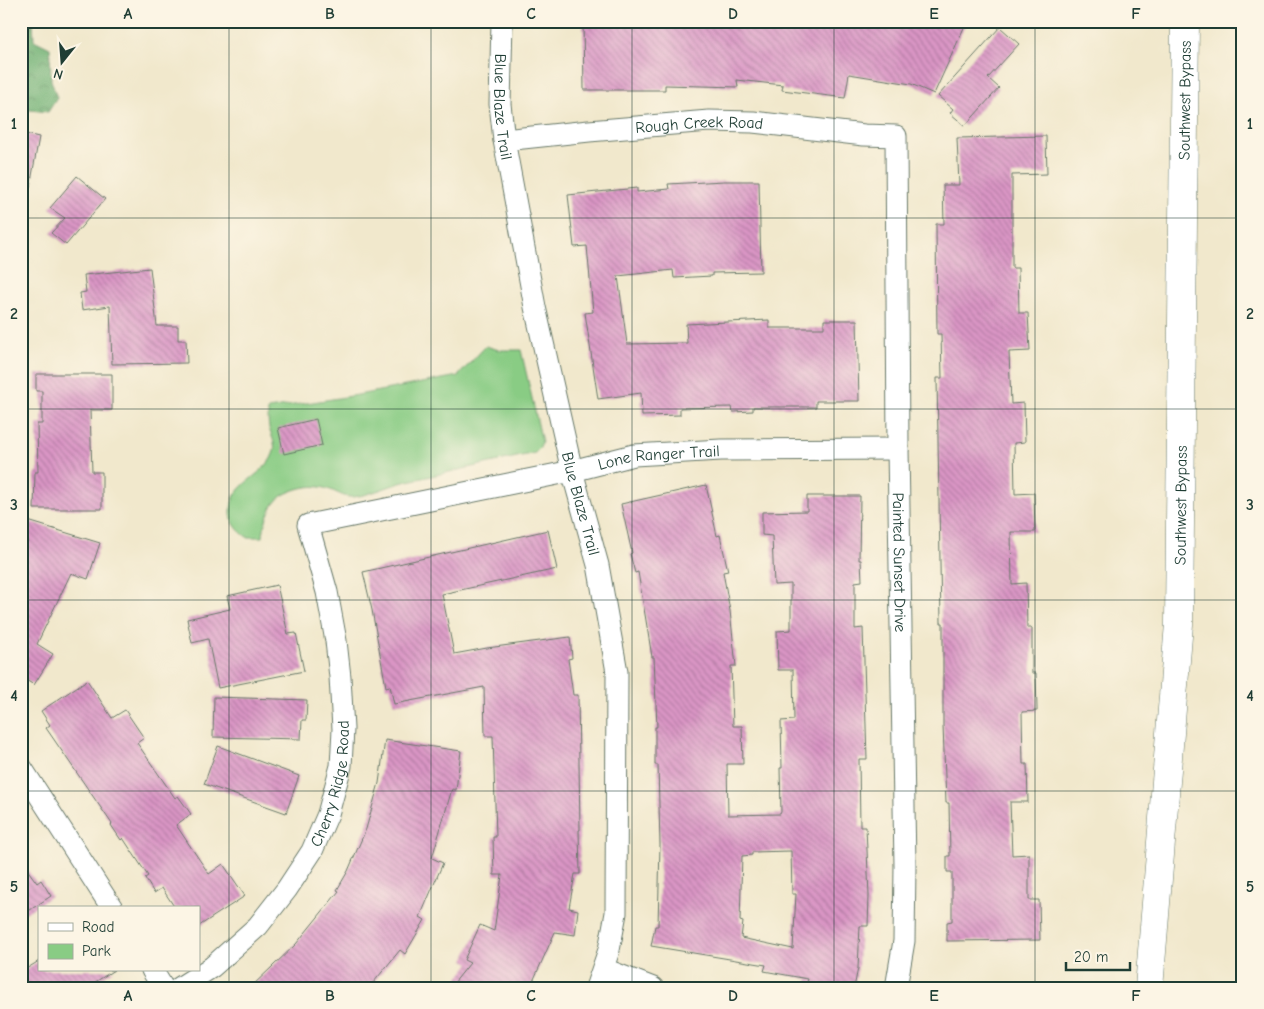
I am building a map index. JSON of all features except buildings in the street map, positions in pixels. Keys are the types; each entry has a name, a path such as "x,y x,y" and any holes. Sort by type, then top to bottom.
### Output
{"street":[{"name":"Blue Blaze Trail","path":"502,21 500,104 504,140 535,307 572,471 598,565 617,672 616,913 600,978"},
{"name":"Southwest Bypass","path":"1149,988 1179,624 1185,21"},
{"name":"Rough Creek Road","path":"504,140 709,121 753,122 864,135 896,136"},
{"name":"Painted Sunset Drive","path":"896,136 898,449 905,875 904,941 896,988"},
{"name":"Lone Ranger Trail","path":"308,525 572,471 634,456 721,450 898,449"},
{"name":"Cherry Ridge Road","path":"179,988 212,967 258,926 288,889 312,851 328,814 341,766 343,729 340,678 336,641 327,592 308,525"},
{"path":"21,767 111,906"},
{"path":"153,972 163,988"},
{"path":"600,978 653,988"}],"green space":[{"path":"21,21 33,21 34,40 50,48 51,80 57,98 48,112 21,109"},
{"path":"486,346 499,350 521,350 542,442 535,453 404,482 353,497 344,496 323,487 313,486 297,489 281,496 273,506 265,524 263,537 247,537 236,526 232,520 231,512 232,502 236,494 263,469 274,451 274,441 268,421 268,409 358,395 458,376"}]}
